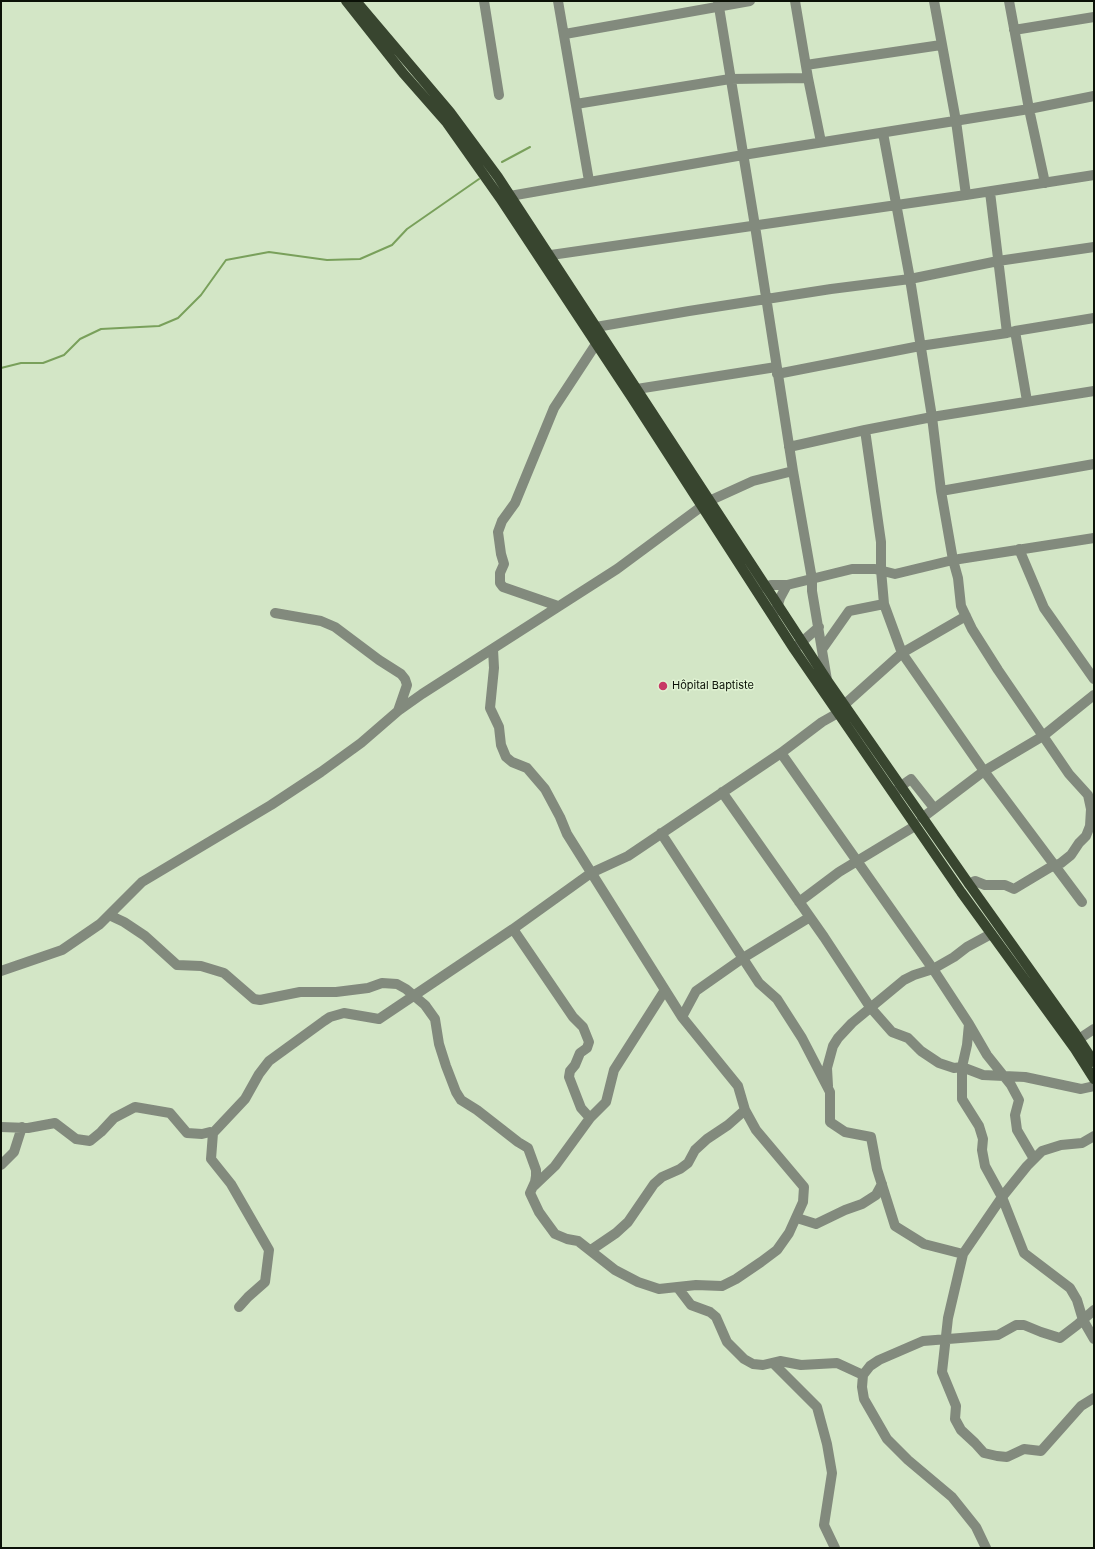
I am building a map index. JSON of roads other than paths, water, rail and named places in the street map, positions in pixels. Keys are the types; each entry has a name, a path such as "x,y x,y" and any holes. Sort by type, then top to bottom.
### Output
{"main road":[{"path":"346,1 403,72 447,123 500,198 596,344 706,504 778,605 844,705 1094,1062"},
{"path":"356,1 450,112 498,177 551,256 637,390 794,649 915,826 991,934 1075,1049 1094,1079"}],"street":[{"path":"484,1 499,95"},
{"path":"558,1 565,34 589,181"},
{"path":"565,34 719,4 750,1"},
{"path":"795,1 821,142"},
{"path":"934,1 956,121 966,195"},
{"path":"1009,1 1029,109 1045,183"},
{"path":"719,4 827,680"},
{"path":"1014,30 1094,17"},
{"path":"806,65 941,45"},
{"path":"576,104 730,79 808,78"},
{"path":"510,196 743,155 1029,109 1094,96"},
{"path":"883,133 910,279 932,417 941,491 953,560 958,578 961,606 972,629 1042,736 1069,774 1088,795 1091,809 1090,826 1086,836 1079,843 1071,856 1014,889 1005,885 984,885 974,881 969,884"},
{"path":"551,256 990,192 1094,175"},
{"path":"990,192 998,261 1011,332 1027,401"},
{"path":"596,327 766,299 910,279 998,261 1094,247"},
{"path":"637,390 777,370 1094,318"},
{"path":"558,606 503,587 500,583 500,574 504,564 498,532 502,521 515,503 554,408 596,344"},
{"path":"789,447 932,417 1094,391"},
{"path":"865,430 881,542 881,570 884,604 902,653 984,771 1082,902"},
{"path":"941,491 1094,464"},
{"path":"1,971 62,950 100,924 142,882 278,801 346,755 398,711 422,694 617,569 706,504 753,481 793,471"},
{"path":"765,587 771,585 787,585 852,569 864,568 881,570 895,574 953,560 1094,538"},
{"path":"1019,549 1044,608 1094,679"},
{"path":"775,618 780,598 787,585"},
{"path":"823,648 849,611 884,604"},
{"path":"275,613 321,621 336,627 379,660 401,674 407,685 398,711"},
{"path":"1,1128 22,1128 55,1123 76,1139 90,1141 114,1118 135,1107 170,1113 187,1133 202,1134 217,1131 227,1117 244,1099 258,1074 269,1061 324,1021 330,1017 344,1013 379,1018 513,929 591,873 628,856 781,753 822,722 838,713 844,705 902,653 966,616"},
{"path":"794,649 801,641 810,636 818,627"},
{"path":"109,915 124,922 145,936 177,965 201,966 224,973 254,999 260,1000 300,992 336,992 368,988 382,983 397,984 414,995 425,1005 435,1019 446,1066 456,1092 461,1100 528,1148 536,1170 536,1176 530,1193 539,1212 555,1234 567,1239 578,1241 616,1270 638,1282 659,1289 678,1288 696,1284 722,1286 736,1279 777,1250 797,1218 804,1196 805,1190 803,1184 756,1130 745,1110 738,1086 682,1017 567,834 546,789 531,772 523,766 508,760 504,752 499,727 490,708 494,668 493,649"},
{"path":"922,818 984,771 1042,736 1094,695"},
{"path":"781,753 933,969 969,1024 987,1056 1011,1085 1019,1100 1015,1115 1017,1130 1034,1159"},
{"path":"894,794 900,786 911,779 934,808"},
{"path":"722,792 810,917 870,1007 892,1032 908,1038 922,1051 939,1063 954,1068 962,1067 983,1075 1003,1075 1050,1081 1081,1088 1094,1086"},
{"path":"799,902 857,861 915,826"},
{"path":"662,833 759,983 777,999 802,1038 830,1092 830,1122 845,1132 871,1137 882,1184 895,1226 924,1244 964,1254"},
{"path":"682,1017 696,991 743,958 810,917"},
{"path":"513,929 573,1017 583,1027 589,1042 587,1048 580,1054 575,1065 570,1071 570,1077 581,1108 590,1118"},
{"path":"828,1088 827,1068 834,1043 852,1023 904,980 914,974 933,969 954,957 966,947 991,934"},
{"path":"532,1188 555,1166 590,1118 606,1102 614,1070 665,990"},
{"path":"969,1024 967,1045 962,1067 962,1098 979,1126 984,1139 982,1150 985,1166 1002,1197 1024,1253 1070,1288 1077,1300 1083,1320 1094,1340"},
{"path":"1079,1039 1094,1029"},
{"path":"591,1250 616,1233 628,1222 658,1180 680,1169 688,1163 699,1146 728,1125 745,1110"},
{"path":"1,1165 14,1152 22,1128"},
{"path":"213,1133 211,1159 231,1184 269,1250 265,1282 248,1297 239,1308"},
{"path":"1094,1136 1082,1144 1061,1146 1042,1152 1034,1159 1002,1197 964,1254 948,1318 942,1372 956,1406 955,1419 961,1430 984,1453 1007,1457 1024,1449 1041,1451 1081,1406 1094,1398"},
{"path":"797,1218 816,1224 844,1210 867,1201 876,1195 882,1184"},
{"path":"678,1288 691,1304 710,1312 716,1317 727,1342 744,1359 753,1364 763,1365 780,1361 801,1366 837,1363 863,1375"},
{"path":"986,1548 976,1526 952,1497 908,1460 887,1439 864,1400 862,1387 863,1375 870,1366 879,1360 924,1341 998,1336 1016,1326 1024,1325 1060,1338 1094,1310"},
{"path":"773,1363 817,1407 827,1444 832,1473 824,1525 834,1548"}],"waterway":[{"path":"502,162 530,147"},
{"path":"1,368 21,363 43,363 64,355 80,339 101,329 159,326 178,318 201,295 226,260 269,252 327,260 360,259 392,245 407,229 479,179"}],"place":[{"name":"Hôpital Baptiste","path":"663,686"}]}
